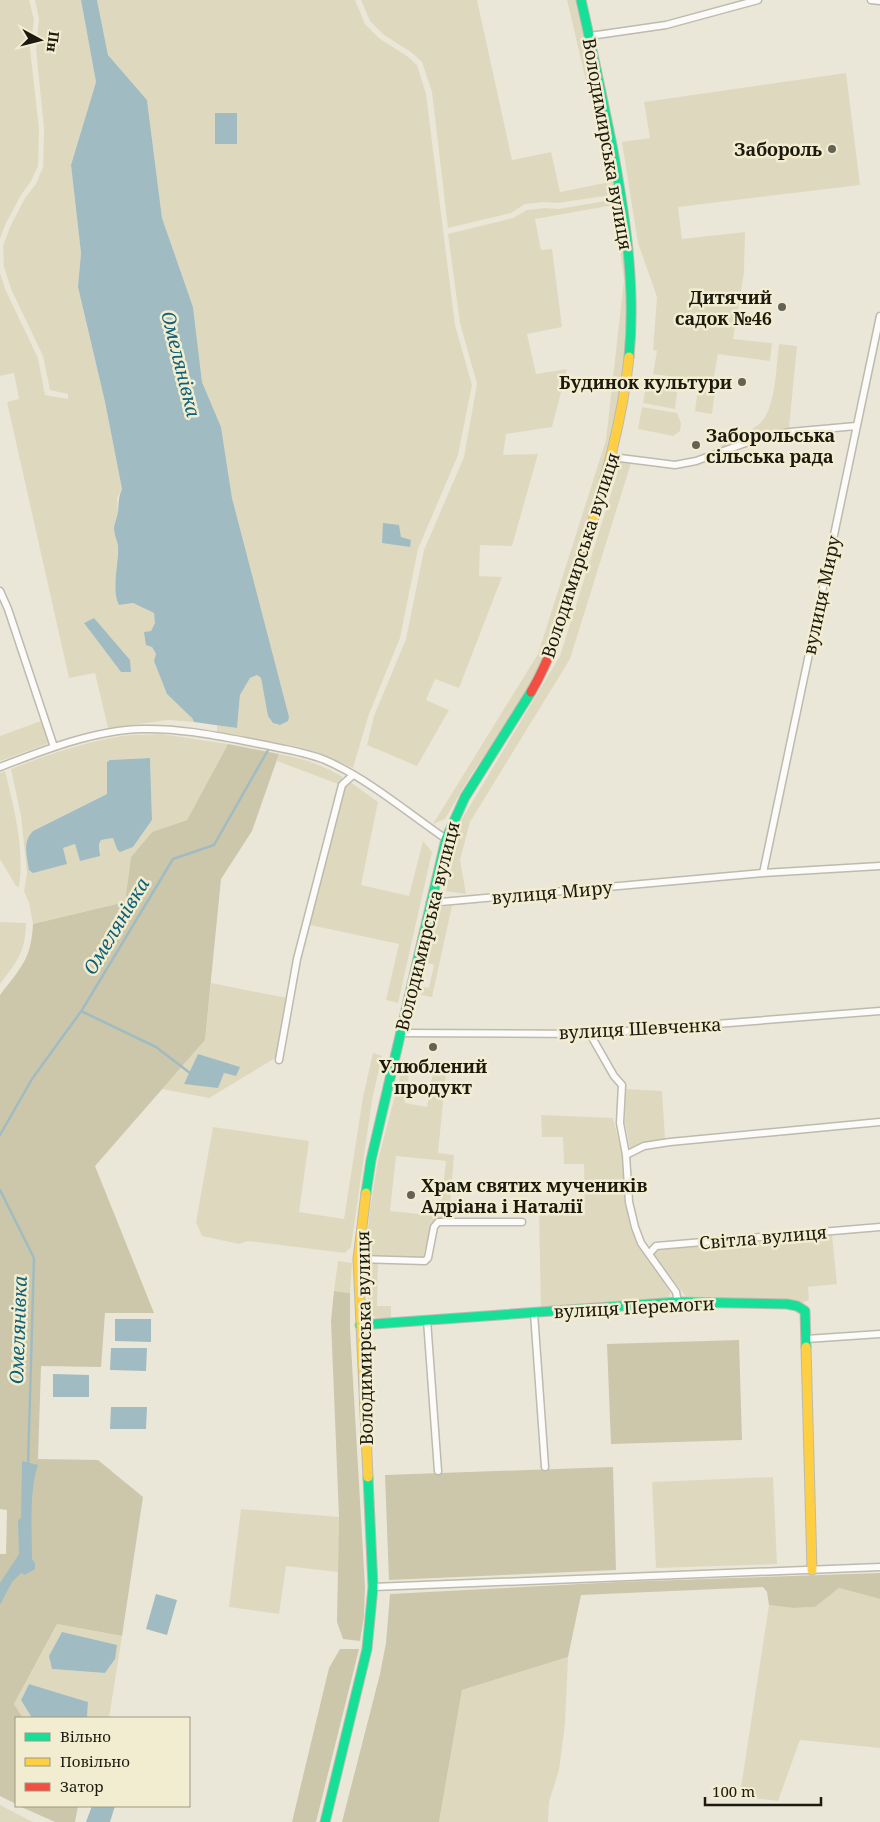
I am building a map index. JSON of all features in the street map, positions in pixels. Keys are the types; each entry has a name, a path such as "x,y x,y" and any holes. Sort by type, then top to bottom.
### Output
{"main road":[{"name":"Володимирська вулиця","path":"324,1822 367,1649 373,1587 358,1259 362,1209 371,1160 430,902 451,823 468,791 521,709 547,662 563,620 612,456 628,369 631,280 621,196 590,36 581,0"},
{"name":"вулиця Перемоги","path":"360,1325 678,1302 787,1304 797,1306 805,1311 806,1339"},
{"path":"806,1339 812,1570"}],"street":[{"path":"590,36 666,24 758,0"},
{"path":"871,0 880,1"},
{"name":"вулиця Миру","path":"763,873 880,316"},
{"path":"612,456 675,465 696,461 762,437 790,432 856,426"},
{"path":"0,591 8,609 54,747"},
{"path":"0,767 54,747 123,731 161,729 217,736 299,752 324,760 353,775 446,839"},
{"path":"279,1060 297,959 332,821 342,785 353,775"},
{"name":"вулиця Миру","path":"430,902 763,873 880,866"},
{"name":"вулиця Шевченка","path":"400,1033 590,1034 880,1011"},
{"path":"590,1034 614,1076 622,1085 620,1123 635,1227 641,1243 676,1292 678,1302"},
{"path":"626,1155 644,1146 670,1142 880,1122"},
{"path":"358,1259 425,1261 428,1258 434,1227 438,1222 522,1222"},
{"name":"Світла вулиця","path":"649,1254 656,1246 880,1227"},
{"path":"534,1313 545,1467"},
{"path":"427,1320 438,1471"},
{"path":"806,1339 880,1334"},
{"path":"373,1587 880,1567"}],"shaded area":[{"path":"0,0 29,0 34,20 30,49 39,129 38,166 5,225 0,239"},
{"path":"35,0 81,0 96,82 71,165 81,253 78,287 105,402 122,489 117,498 118,511 114,528 118,547 115,588 119,605 133,603 154,613 156,623 151,631 152,647 194,722 168,720 108,728 95,673 69,678 7,402 19,399 14,373 0,376 0,273 6,291 38,358 45,395 68,399 68,394 50,390 43,356 11,289 4,267 3,246 10,227 25,198 36,184 43,167 44,129 36,49 39,19","holes":["94,618 131,672 121,672 85,624"]},
{"path":"97,0 355,0 365,24 380,39 407,56 417,65 426,94 455,325 472,385 458,455 418,549 400,638 369,714 353,768 325,755 300,747 217,732 217,725 237,728 240,695 250,678 257,675 261,678 268,716 277,725 288,721 232,498 221,427 202,382 193,307 162,218 147,100 108,55"},
{"path":"361,0 477,0 512,160 551,152 560,192 610,182 567,0 576,0 617,194 558,203 525,204 511,213 448,228 432,92 422,62 411,52 384,35 370,21"},
{"path":"846,73 860,185 678,207 682,239 745,232 744,273 733,339 772,343 770,361 718,354 713,382 653,374 657,351 653,350 657,297 638,243 622,142 650,138 644,102"},
{"path":"618,199 628,280 628,310 624,368 612,442 568,590 543,661 518,707 471,775 445,819 433,824 538,654 606,440 624,280 614,205 535,219 541,250 552,249 562,327 527,334 536,374 567,369 552,427 506,434 503,455 538,454 512,546 480,545 479,576 502,577 459,688 435,679 426,700 449,710 417,766 367,745 374,716 406,639 424,550 464,457 477,384 460,323 448,234 513,218 527,210 558,209"},
{"path":"779,344 797,346 789,428 761,434 720,449 722,443 749,431 763,420 771,404"},
{"path":"647,380 678,386 675,409 643,403"},
{"path":"698,388 715,391 712,414 695,411"},
{"path":"642,407 677,413 681,423 680,431 673,436 638,429"},
{"path":"621,462 631,463 570,659 470,822 460,860 466,894 446,891 462,819 560,656"},
{"path":"41,721 49,743 0,761 0,736"},
{"path":"161,734 228,744 187,820 152,832 131,857 125,902 33,924 29,903 24,891 27,873 21,816 11,769 80,745 127,735","holes":["150,758 152,820 133,847 117,849 113,838 101,840 99,844 101,851 80,861 75,844 63,848 66,864 29,835 33,831 107,794 107,762 110,760"]},
{"path":"228,744 279,754 252,831 221,879 205,1040 95,1166 154,1313 105,1313 101,1367 41,1366 38,1459 98,1460 143,1497 122,1636 57,1624 14,1704 22,1717 15,1717 15,1804 0,1796 0,1554 6,1554 7,1510 0,1509 0,995 24,962 30,946 33,924 125,902 131,857 152,832 187,820"},
{"path":"279,754 312,762 343,777 338,784 277,761"},
{"path":"5,771 20,844 19,887 16,886 0,859 0,773"},
{"path":"349,781 378,802 361,885 409,896 423,841 432,852 398,1003 386,1000 399,944 310,925 343,787"},
{"path":"452,906 432,997 421,995 423,987 429,988 434,965 428,963 440,907"},
{"path":"0,922 26,923 26,933 19,956 0,984"},
{"path":"211,983 287,998 277,1057 209,1098 162,1089 205,1040","holes":["239,1067 236,1075 224,1073 184,1084 190,1073"]},
{"path":"373,1053 382,1056 372,1100 351,1247 345,1253 248,1241 239,1244 202,1236 196,1222 213,1127 309,1141 299,1212 344,1219 363,1097"},
{"path":"433,1072 446,1073 438,1153 454,1155 449,1219 437,1219 431,1225 423,1258 365,1256 378,1160 401,1073 409,1074 405,1103 427,1107","holes":["396,1156 446,1161 440,1216 390,1211"]},
{"path":"626,1089 662,1091 665,1139 643,1143 630,1149 625,1122"},
{"path":"541,1115 613,1118 622,1155 625,1203 631,1229 638,1245 670,1291 669,1298 541,1307 539,1215 585,1213 584,1164 564,1164 563,1137 542,1137"},
{"path":"832,1235 837,1284 808,1287 809,1300 800,1304 790,1301 687,1298 653,1254 658,1249"},
{"path":"338,1261 352,1263 350,1293 334,1291"},
{"path":"368,1262 378,1263 377,1306 391,1306 391,1318 376,1318 368,1311"},
{"path":"334,1291 350,1293 350,1329 365,1587 364,1616 360,1641 343,1639 337,1622 339,1517 331,1321"},
{"path":"739,1340 742,1440 611,1444 607,1344"},
{"path":"613,1467 616,1570 389,1580 385,1475"},
{"path":"773,1477 777,1564 656,1568 652,1482"},
{"path":"241,1509 339,1517 338,1572 286,1566 279,1614 229,1607"},
{"path":"880,1573 880,1599 839,1588 815,1607 793,1608 769,1605 767,1592 763,1587 581,1595 568,1657 462,1690 439,1822 342,1822 380,1674 386,1643 390,1594 618,1582"},
{"path":"839,1588 880,1599 880,1748 800,1740 778,1801 744,1797 740,1794 769,1605 793,1608 815,1607"},
{"path":"57,1624 122,1636 109,1717 87,1717 88,1702 29,1684 21,1700 31,1717 22,1717 14,1704","holes":["115,1659 105,1673 52,1669"]},
{"path":"340,1649 359,1649 316,1822 292,1822 329,1668"},
{"path":"568,1657 565,1724 559,1770 549,1802 548,1822 439,1822 462,1690"},
{"path":"0,1805 33,1822 0,1822"},
{"path":"21,1807 78,1807 75,1822 55,1822"}],"water":[{"path":"81,0 97,0 108,55 147,100 162,218 193,307 202,382 221,427 232,498 289,717 288,721 280,725 273,723 268,716 261,678 257,675 250,678 240,695 237,728 194,722 167,694 154,661 156,654 152,647 146,645 144,632 151,631 155,623 154,613 133,603 119,605 117,599 115,585 118,546 114,527 122,489 105,402 78,287 81,253 71,165 96,82"},
{"path":"215,113 237,113 237,144 215,144"},
{"path":"383,523 399,525 401,537 411,540 410,547 382,543"},
{"path":"94,618 130,660 131,672 121,672 84,623"},
{"path":"150,758 152,820 133,847 120,852 113,838 101,840 99,844 100,856 80,861 75,844 63,848 67,864 33,873 29,870 26,844 30,835 33,831 107,794 107,762 110,760"},
{"path":"198,1054 240,1067 236,1076 224,1073 218,1088 184,1084"},
{"path":"115,1319 151,1319 151,1342 115,1341"},
{"path":"111,1348 147,1348 146,1371 110,1370"},
{"path":"53,1374 89,1375 89,1397 53,1397"},
{"path":"111,1407 147,1407 146,1429 110,1429"},
{"path":"22,1461 38,1465 33,1487 32,1511 32,1559 35,1563 35,1569 25,1575 21,1573 12,1582 0,1605 0,1583 19,1554 18,1520 21,1518"},
{"path":"156,1594 177,1600 167,1635 146,1629"},
{"path":"62,1632 117,1645 115,1659 105,1673 52,1669 49,1656"},
{"path":"29,1684 88,1702 87,1717 31,1717 21,1700"},
{"path":"92,1807 115,1807 110,1822 86,1822"}],"waterway":[{"name":"Омелянівка","path":"0,1135 32,1079 82,1010 173,859 214,845 268,750"},
{"path":"81,1011 156,1047 190,1073"},
{"name":"Омелянівка","path":"0,1190 34,1258 28,1466"}],"traffic: fast":[{"path":"581,0 612,145 625,224 631,303 629,357"},
{"path":"366,1193 371,1160 446,839 465,797 531,692"},
{"path":"360,1325 678,1302 787,1304 797,1306 805,1311 806,1347"},
{"path":"325,1822 367,1649 373,1587 368,1477"}],"traffic: slow":[{"path":"583,555 604,482 622,407 629,357"},
{"path":"366,1193 358,1259 368,1477"},
{"path":"806,1347 812,1570"}],"traffic: jam":[{"path":"531,692 548,659 567,608 583,555"}],"place":[{"name":"Забороль","path":"832,149"},
{"name":"Дитячий садок №46","path":"782,307"},
{"name":"Будинок культури","path":"742,382"},
{"name":"Заборольська сільська рада","path":"696,445"},
{"name":"Улюблений продукт","path":"433,1047"},
{"name":"Храм святих мучеників Адріана і Наталії","path":"411,1195"}]}
